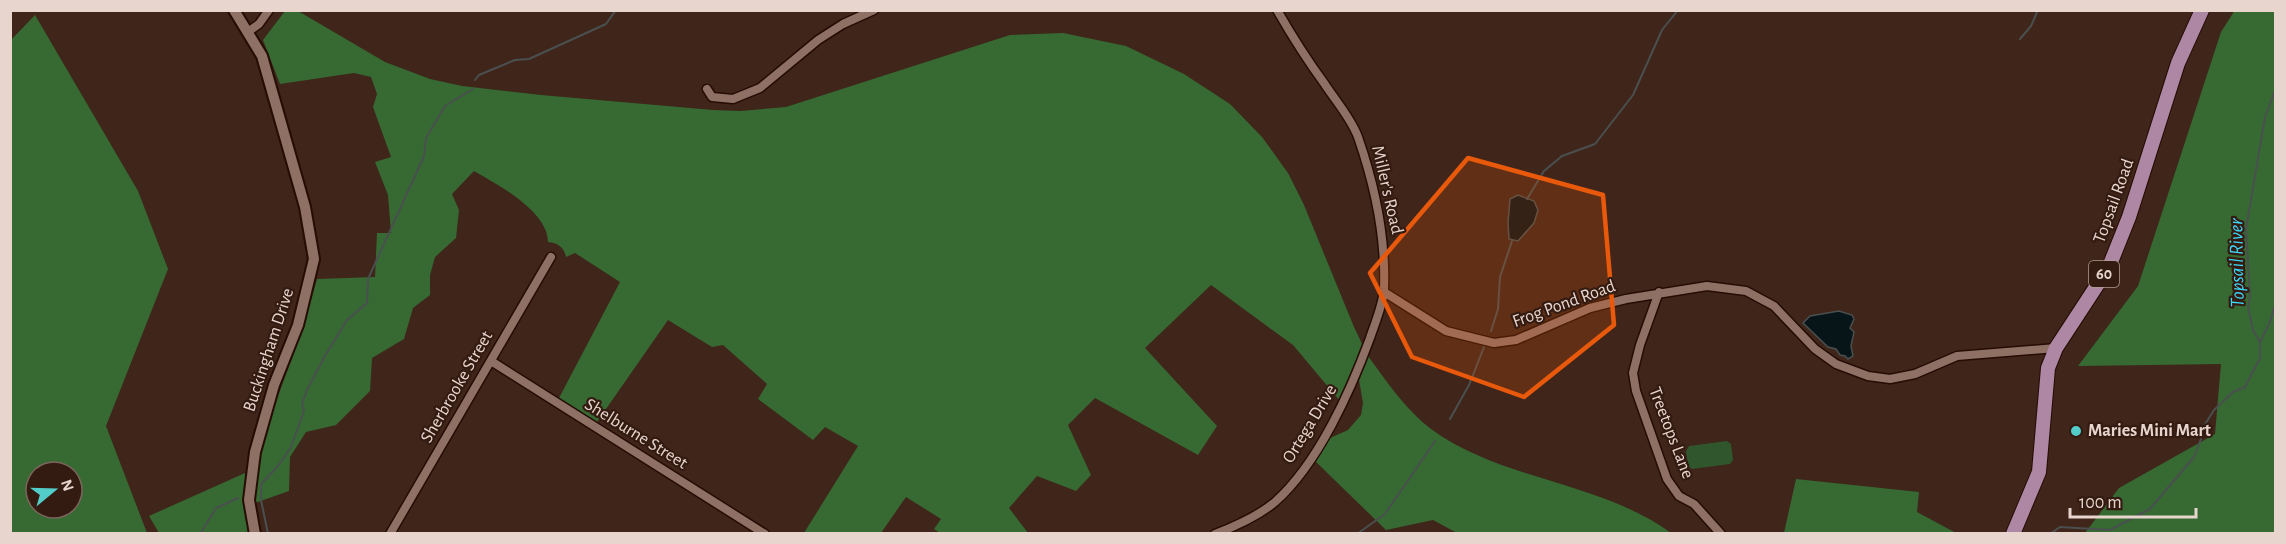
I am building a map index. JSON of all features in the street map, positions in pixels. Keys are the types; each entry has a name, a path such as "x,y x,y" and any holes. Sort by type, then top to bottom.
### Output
{"main road":[{"name":"Topsail Road","path":"2013,534 2039,472 2045,388 2048,368 2055,348 2109,267 2130,217 2178,63 2202,10"}],"street":[{"name":"Buckingham Drive","path":"234,10 262,56 304,207 314,260 298,325 274,386 253,460 249,500 255,534"},
{"path":"249,32 259,24 269,10"},
{"path":"707,89 712,97 733,99 760,88 818,40 843,24 874,10"},
{"name":"Miller's Road","path":"1277,10 1357,134 1377,207 1383,250 1384,292"},
{"name":"Sherbrooke Street","path":"390,534 551,257"},
{"name":"Frog Pond Road","path":"1384,292 1446,331 1494,343 1516,340 1590,308 1659,292 1707,286 1746,291 1774,306 1815,348 1836,364 1868,376 1890,379 1915,374 1957,356 2055,348"},
{"name":"Ortega Drive","path":"1215,534 1242,523 1267,508 1288,489 1300,473 1344,403 1352,386 1384,292"},
{"name":"Treetops Lane","path":"1659,292 1640,345 1633,373 1636,390 1667,479 1679,496 1694,504 1722,534"},
{"name":"Shelburne Street","path":"491,361 765,534"}],"highlighted area":[{"path":"1468,158 1603,195 1614,325 1524,397 1412,357 1370,273"}],"green space":[{"path":"2235,10 2275,11 2275,533 2085,533 2119,488 2215,434 2221,364 2078,366 2138,286 2221,32"},
{"path":"285,11 298,11 385,62 430,79 462,86 541,95 713,110 740,111 786,107 1010,35 1063,33 1126,46 1184,74 1230,104 1262,137 1288,173 1304,205 1363,346 1340,401 1293,345 1211,285 1145,348 1217,426 1198,455 1095,398 1068,425 1091,475 1076,491 1037,476 1009,508 1028,533 940,533 934,529 941,519 906,497 881,533 804,533 858,446 825,427 813,440 758,399 767,384 723,345 712,347 668,320 597,422 559,398 620,282 575,253 566,257 560,246 548,242 546,231 531,210 508,191 474,171 452,194 459,210 456,238 435,257 430,275 430,295 413,308 404,339 372,358 370,391 336,425 306,432 290,457 289,491 255,503 259,464 268,426 317,279 375,277 377,233 391,233 388,195 375,162 391,157 373,107 377,94 371,77 354,73 280,84 263,40"},
{"path":"35,15 138,191 168,269 106,426 147,533 11,533 10,41"},
{"path":"1368,356 1413,413 1431,429 1459,446 1488,460 1614,502 1671,533 1457,533 1433,520 1386,530 1314,460 1330,438 1348,430 1361,415 1363,403 1359,380"},
{"path":"1727,441 1731,444 1733,460 1730,464 1692,469 1688,466 1686,451 1689,446"},
{"path":"245,473 244,503 250,533 159,533 149,516"},
{"path":"1796,479 1919,492 1917,512 1956,533 1784,533"}],"shaded area":[{"path":"1518,195 1534,201 1538,210 1534,223 1518,241 1509,239 1508,222 1510,199"},
{"path":"1839,311 1852,315 1854,319 1850,328 1854,332 1851,346 1853,356 1848,359 1840,355 1836,349 1828,347 1803,323 1810,316"}],"waterway":[{"path":"475,80 479,75 515,60 529,59 606,24 616,10"},
{"path":"1527,199 1544,171 1562,156 1595,144 1633,95 1662,30 1678,10"},
{"path":"2020,39 2031,26 2038,10"},
{"name":"Topsail River","path":"2050,534 2060,527 2110,530 2150,509 2194,457 2202,429 2214,410 2233,392 2245,387 2260,358 2260,342 2253,330 2248,307 2250,297 2246,229 2265,117 2276,88"},
{"path":"268,534 261,500 261,484 278,466 291,447 304,411 302,403 326,354 347,320 367,303 368,279 424,156 426,138 445,106 473,89"},
{"path":"1491,331 1498,309 1500,277 1512,241"},
{"path":"2260,342 2270,322 2276,301"},
{"path":"1450,419 1469,385 1484,347"},
{"path":"1357,534 1385,514 1435,441"},
{"path":"200,534 216,508 238,498"}],"place":[{"name":"Maries Mini Mart","path":"2076,431"}]}
